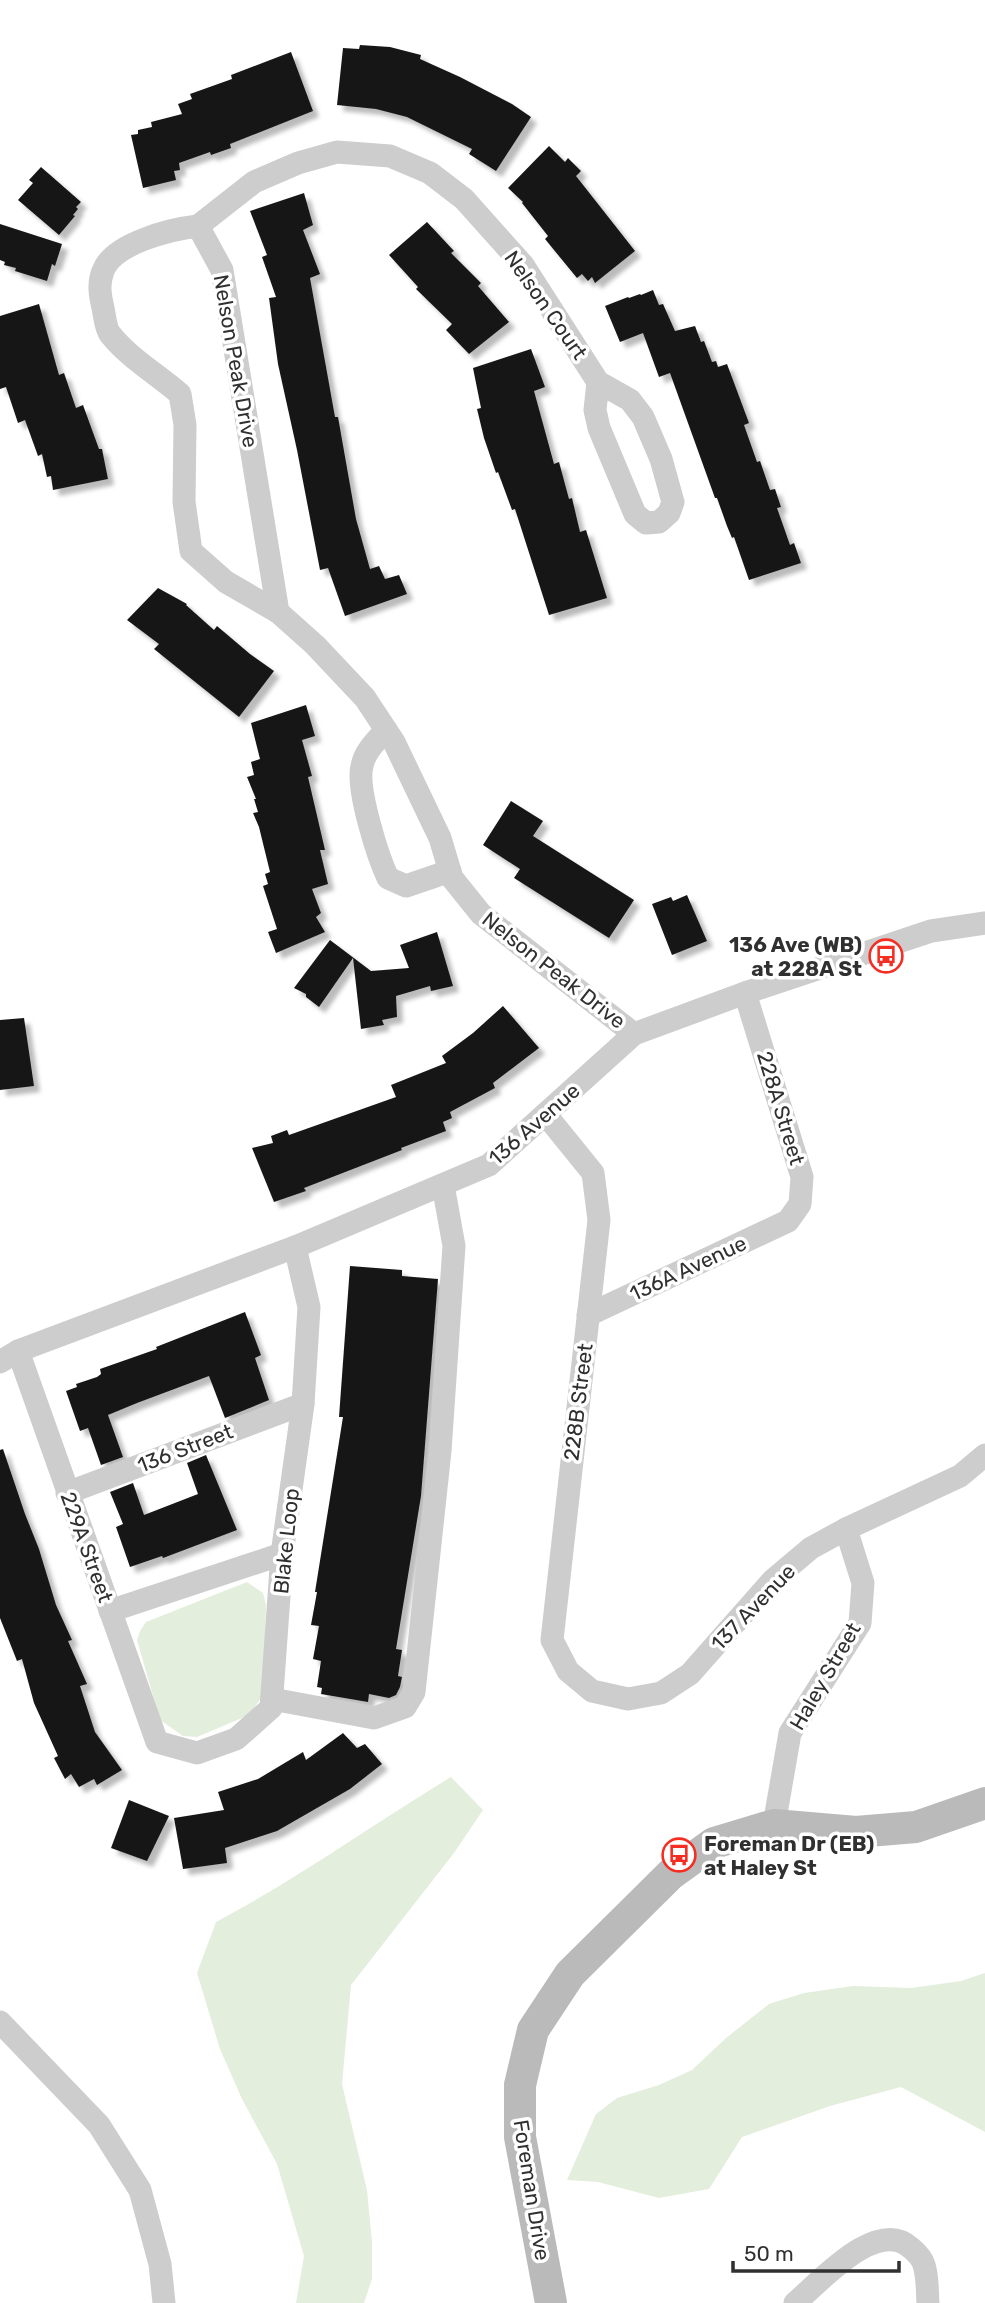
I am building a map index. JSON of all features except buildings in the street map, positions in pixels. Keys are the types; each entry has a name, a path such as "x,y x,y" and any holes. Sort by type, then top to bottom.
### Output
{"street":[{"name":"Nelson Court","path":"198,226 254,183 299,163 337,152 390,156 430,173 464,198 523,265 598,382 630,400 643,417 661,459 673,502 669,513 659,522 646,523 635,514 599,428 595,410 598,382"},
{"name":"Nelson Peak Drive","path":"278,612 222,270 198,226 173,229 150,236 116,254 103,268 99,290 108,331 132,356 180,394 185,425 184,502 191,551 226,582 278,612 365,698 394,742 440,838 452,878 481,914 634,1034"},
{"path":"386,730 367,751 361,769 362,790 385,872 388,878 406,886 450,871"},
{"name":"136 Avenue","path":"9,1356 295,1247 489,1165 634,1034 745,993 931,931 985,923"},
{"name":"228A Street","path":"745,993 802,1177 800,1204 788,1221"},
{"name":"228B Street","path":"546,1115 593,1173 599,1220 552,1640 568,1671 592,1691"},
{"path":"272,1699 374,1718 405,1707 414,1692 440,1451 454,1246 443,1185"},
{"name":"136A Avenue","path":"588,1315 788,1221"},
{"name":"Blake Loop","path":"272,1699 282,1554 303,1404 309,1307 295,1247"},
{"name":"229A Street","path":"9,1356 67,1493 157,1742 197,1753 236,1739 271,1708 272,1699"},
{"name":"136 Street","path":"67,1493 303,1404"},
{"name":"137 Avenue","path":"592,1691 628,1699 661,1693 690,1674 773,1580 811,1548 846,1528 960,1476 985,1455"},
{"name":"Haley Street","path":"774,1825 790,1733 860,1623 863,1583 846,1528"},
{"path":"110,1611 282,1554"},
{"name":"Foreman Drive","path":"551,2303 520,2137 520,2085 533,2030 570,1974 671,1874 714,1843 774,1825 856,1832 916,1827 985,1803"},
{"path":"0,2022 99,2124 140,2190 160,2264 164,2303"},
{"path":"795,2303 857,2251 883,2239 896,2239 917,2253 924,2264 928,2303"}],"green space":[{"path":"247,1582 263,1593 266,1605 264,1691 249,1715 197,1737 183,1736 160,1720 137,1640 140,1631 146,1622"},
{"path":"451,1777 483,1810 454,1853 351,1985 342,2084 367,2190 372,2279 364,2303 296,2303 304,2256 277,2164 242,2099 220,2049 197,1973 216,1922 305,1870"},
{"path":"985,1973 985,2132 901,2087 830,2106 742,2137 709,2189 659,2198 598,2182 567,2180 596,2114 617,2098 659,2085 692,2070 726,2038 769,2004 804,1993 853,1986 911,1988 961,1981"}],"place":[{"name":"136 Ave (WB) at 228A St","path":"886,956"},
{"name":"Foreman Dr (EB) at Haley St","path":"679,1855"}]}
